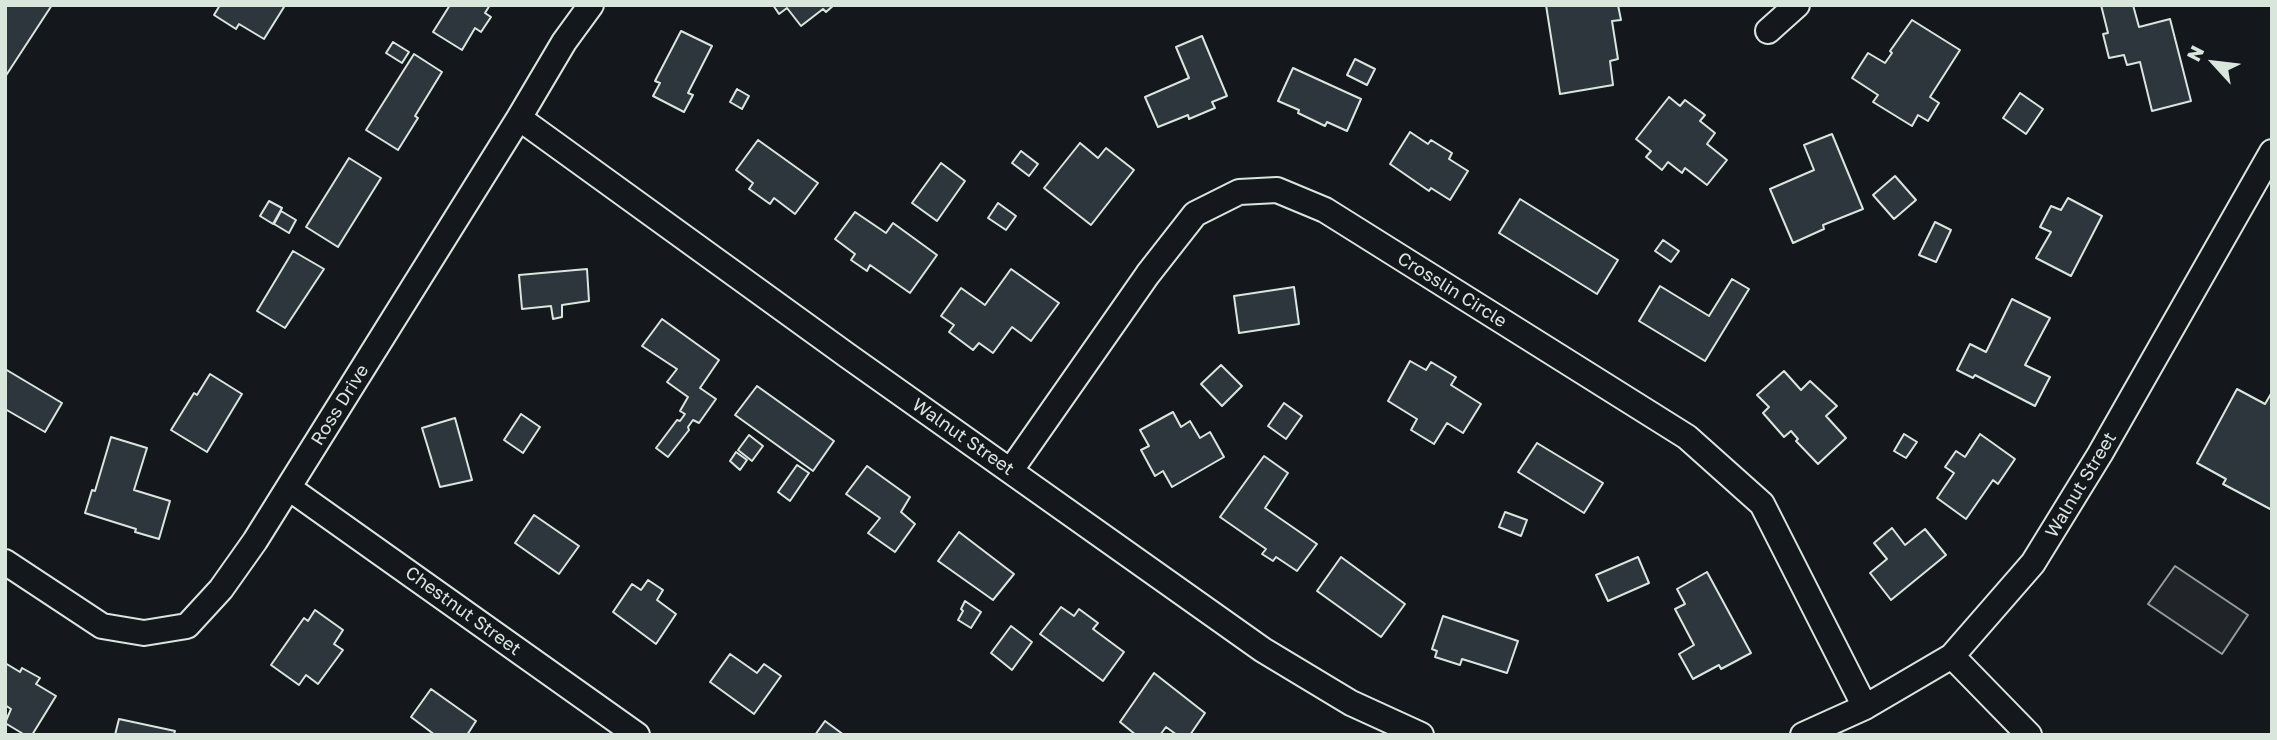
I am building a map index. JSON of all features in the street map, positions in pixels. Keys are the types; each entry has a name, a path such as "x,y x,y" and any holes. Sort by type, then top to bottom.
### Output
{"street":[{"name":"Ross Drive","path":"5,562 102,626 144,633 187,626 221,589 289,488 564,42 591,5"},
{"path":"1768,31 1797,5"},
{"name":"Walnut Street","path":"519,118 848,356 1263,650 1351,703 1421,735"},
{"name":"Walnut Street","path":"1803,735 1865,707 1952,656 2033,563 2100,454 2272,152"},
{"name":"Crosslin Circle","path":"1011,470 1148,274 1195,214 1239,192 1277,190 1325,210 1687,438 1706,454 1762,504 1865,707"},
{"name":"Chestnut Street","path":"289,488 637,735"},
{"path":"1952,656 2029,735"}],"shaded area":[{"path":"2175,566 2248,615 2222,654 2148,604"}],"building":[{"path":"5,5 52,5 5,77"},
{"path":"220,5 284,7 264,39 239,24 236,29 214,15"},
{"path":"450,5 490,5 485,13 491,17 481,32 475,28 462,50 433,32"},
{"path":"773,5 834,5 826,12 823,9 801,26 787,8 779,14"},
{"path":"1546,5 1618,5 1621,20 1612,21 1618,59 1610,61 1613,85 1560,94"},
{"path":"2101,5 2133,5 2139,27 2170,19 2191,101 2152,111 2140,62 2127,65 2124,55 2109,58 2103,34 2108,33"},
{"path":"1912,20 1960,50 1930,97 1939,103 1928,121 1918,115 1912,126 1873,102 1878,95 1852,78 1868,53 1885,63 1892,53 1890,51"},
{"path":"681,31 712,46 688,93 693,95 684,112 653,96 660,83 655,81"},
{"path":"1202,36 1227,96 1212,102 1215,108 1189,119 1188,115 1158,127 1145,97 1189,78 1176,47"},
{"path":"393,42 409,52 402,63 386,53"},
{"path":"414,54 442,72 398,150 366,130"},
{"path":"1355,59 1375,69 1367,85 1347,75"},
{"path":"1293,68 1361,99 1347,131 1327,122 1325,126 1278,101"},
{"path":"737,89 749,96 742,109 730,102"},
{"path":"2020,93 2043,109 2026,134 2003,118"},
{"path":"1669,97 1680,106 1685,100 1705,115 1700,121 1715,133 1707,144 1727,160 1707,185 1685,168 1682,173 1668,162 1662,170 1646,157 1651,151 1636,139"},
{"path":"1410,132 1428,144 1431,140 1452,153 1449,159 1468,171 1450,200 1431,188 1429,191 1390,164"},
{"path":"1832,134 1863,209 1823,225 1824,229 1793,243 1770,189 1814,170 1804,145"},
{"path":"758,140 818,183 795,214 774,198 770,204 749,189 753,183 736,170"},
{"path":"1080,143 1098,158 1106,148 1134,170 1091,225 1044,188"},
{"path":"1021,151 1038,164 1029,176 1012,163"},
{"path":"349,158 381,178 338,247 306,227"},
{"path":"941,163 965,181 937,221 912,203"},
{"path":"1895,176 1916,200 1894,219 1873,195"},
{"path":"2068,198 2102,216 2071,276 2036,258 2051,232 2040,227 2051,206 2061,210"},
{"path":"1520,199 1618,260 1597,294 1499,233"},
{"path":"269,201 282,208 273,224 260,216"},
{"path":"998,203 1016,216 1006,230 988,218"},
{"path":"281,211 296,220 289,233 274,224"},
{"path":"855,212 886,233 893,223 937,255 910,293 870,265 867,271 851,260 855,254 835,239"},
{"path":"1935,222 1951,230 1936,262 1919,255"},
{"path":"1663,240 1679,251 1671,262 1655,251"},
{"path":"293,251 324,269 285,328 257,311"},
{"path":"587,269 589,301 562,305 562,317 553,319 551,306 522,309 519,275"},
{"path":"1011,269 1059,303 1031,341 1012,327 993,353 979,343 973,350 949,332 954,325 941,316 961,288 985,305"},
{"path":"1732,279 1749,289 1705,361 1639,321 1660,286 1709,316"},
{"path":"1294,287 1299,324 1239,333 1234,296"},
{"path":"2012,299 2050,318 2025,365 2050,377 2035,406 1975,375 1973,378 1957,370 1970,344 1986,352"},
{"path":"662,319 719,360 700,388 716,399 699,423 693,420 689,430 668,457 656,448 677,420 680,421 685,414 680,411 688,397 667,382 677,369 642,346"},
{"path":"1410,361 1426,370 1431,362 1456,377 1451,385 1481,404 1463,433 1447,423 1434,444 1411,430 1417,419 1388,401"},
{"path":"1221,365 1242,386 1222,406 1201,384"},
{"path":"5,369 62,403 45,432 5,409"},
{"path":"1784,371 1801,390 1810,381 1837,406 1826,416 1846,438 1818,464 1796,441 1798,439 1791,431 1784,437 1763,413 1769,407 1757,395"},
{"path":"210,374 242,394 207,452 171,430 194,393 197,395"},
{"path":"757,386 834,441 813,471 735,415"},
{"path":"2237,389 2265,404 2272,392 2272,510 2223,484 2226,479 2197,463"},
{"path":"1284,403 1302,416 1286,439 1268,426"},
{"path":"1173,412 1181,427 1190,421 1200,438 1210,432 1224,457 1172,487 1163,471 1155,476 1141,450 1149,446 1140,430"},
{"path":"521,414 540,427 523,453 504,440"},
{"path":"455,418 472,480 440,487 422,428"},
{"path":"1904,434 1917,442 1906,458 1894,451"},
{"path":"1980,434 2015,459 1998,484 1993,480 1966,519 1937,498 1954,473 1945,467 1956,451 1965,457"},
{"path":"749,435 763,446 752,461 738,450"},
{"path":"111,437 147,448 134,490 170,501 159,539 85,513 92,490 95,491"},
{"path":"1537,443 1603,483 1584,513 1518,472"},
{"path":"736,452 747,460 740,470 730,461"},
{"path":"1264,456 1288,473 1265,508 1317,544 1297,571 1276,557 1273,561 1262,554 1266,549 1220,517"},
{"path":"797,465 809,473 790,501 778,492"},
{"path":"867,466 910,497 901,512 915,524 895,552 868,533 880,518 846,494"},
{"path":"1505,512 1527,520 1521,536 1499,527"},
{"path":"534,515 579,546 559,574 515,543"},
{"path":"1892,528 1905,545 1925,529 1946,555 1891,600 1870,573 1887,559 1874,543"},
{"path":"959,532 1014,574 993,600 938,561"},
{"path":"1341,557 1405,604 1381,637 1317,591"},
{"path":"1638,557 1649,583 1608,601 1596,575"},
{"path":"1707,572 1751,653 1721,669 1719,665 1693,679 1679,654 1694,645 1675,609 1685,604 1677,589"},
{"path":"648,580 663,590 657,600 676,614 656,644 613,612 632,584 641,590"},
{"path":"965,601 981,612 971,628 958,620"},
{"path":"1061,607 1074,616 1079,609 1098,623 1093,629 1124,652 1103,681 1040,634"},
{"path":"315,610 343,630 334,644 343,650 318,684 306,675 299,685 271,665 304,618 308,621"},
{"path":"1443,616 1518,641 1507,673 1462,659 1460,665 1435,657 1437,651 1432,649"},
{"path":"1011,626 1032,642 1012,670 991,653"},
{"path":"730,654 757,673 764,664 781,676 754,714 710,682"},
{"path":"5,663 20,672 22,668 40,678 36,684 56,696 32,735 25,735 5,723 11,709 5,705"},
{"path":"1154,673 1205,713 1190,735 1177,735 1166,727 1160,735 1136,735 1120,722"},
{"path":"431,689 476,721 467,735 435,735 411,717"},
{"path":"119,719 175,731 176,735 115,735"},
{"path":"825,721 844,735 815,735"}]}
